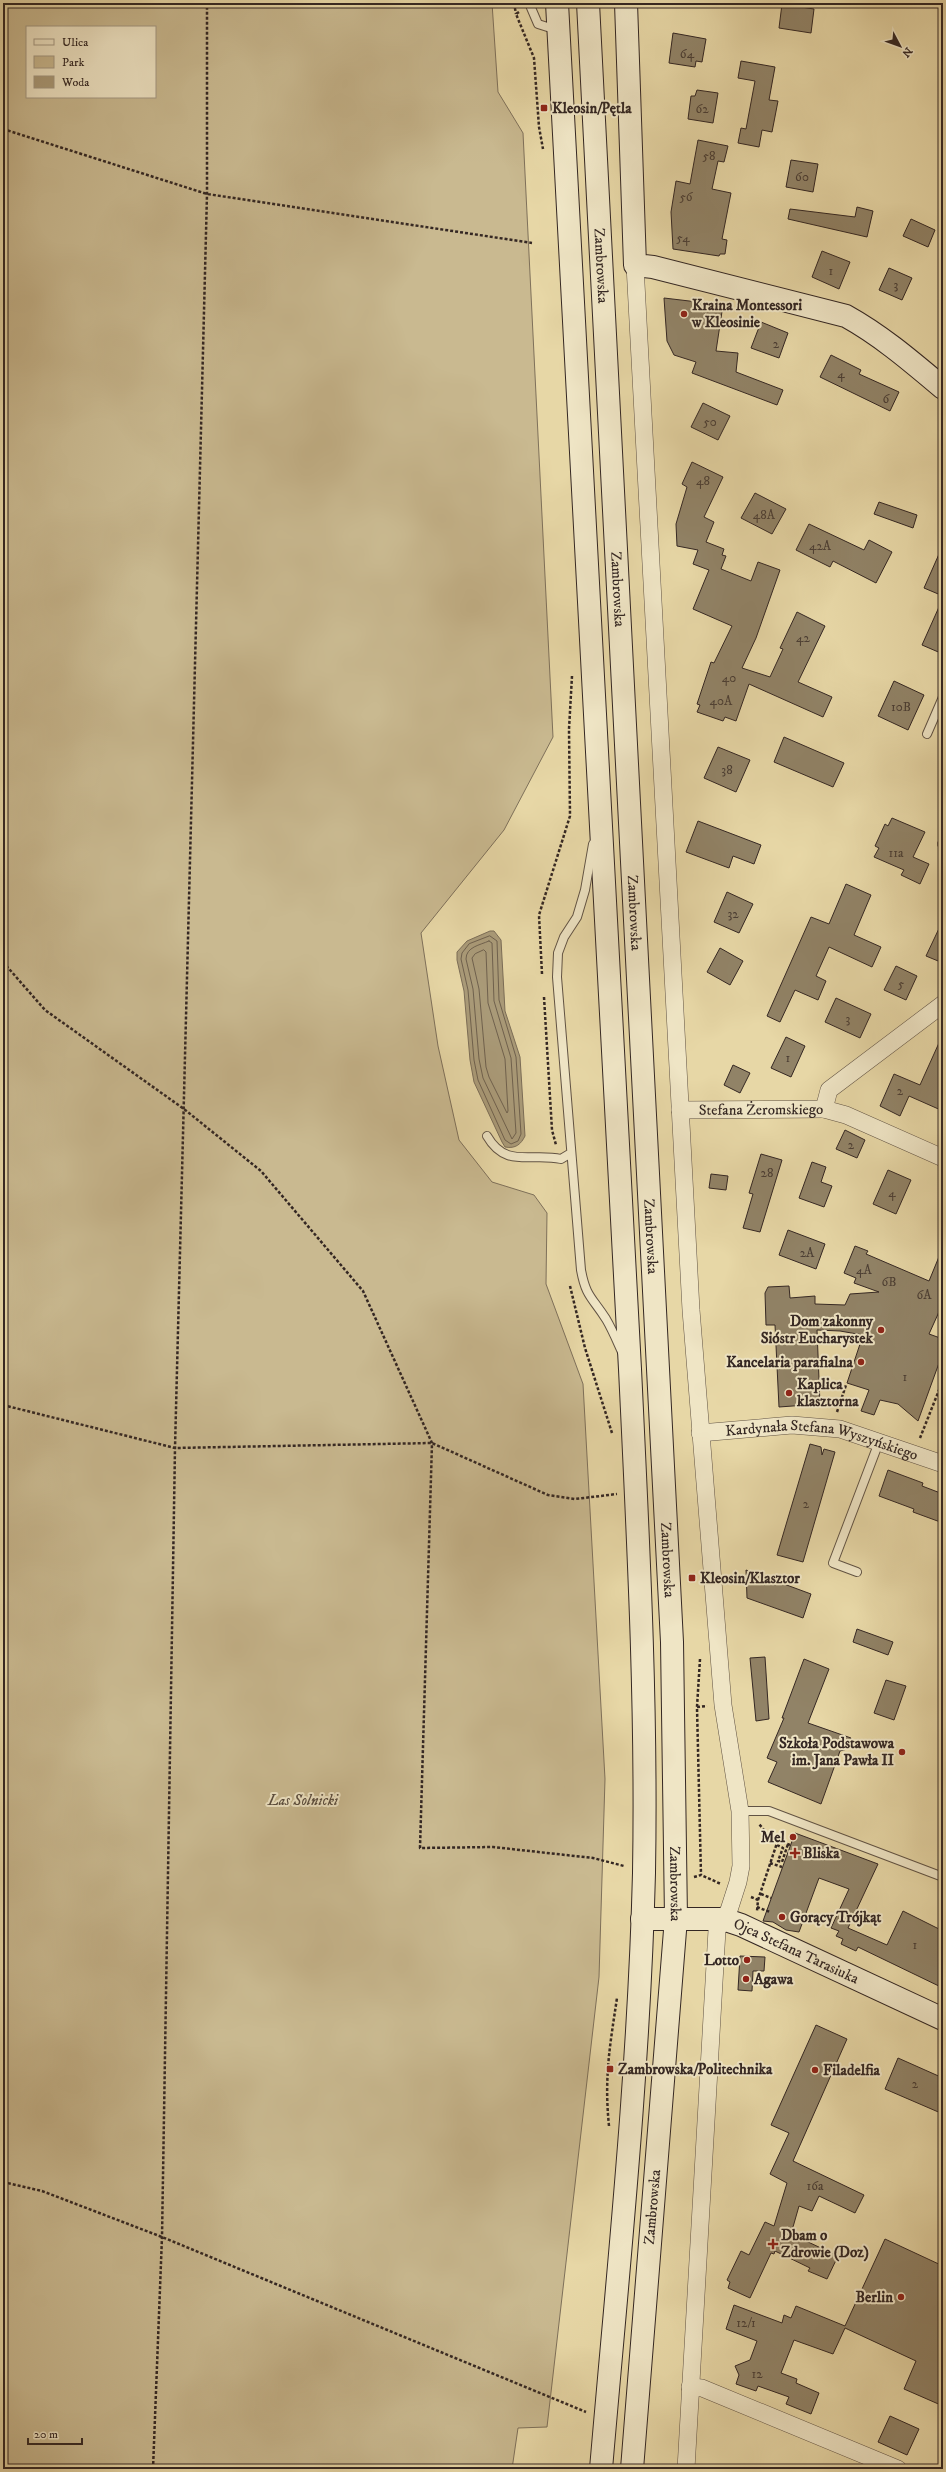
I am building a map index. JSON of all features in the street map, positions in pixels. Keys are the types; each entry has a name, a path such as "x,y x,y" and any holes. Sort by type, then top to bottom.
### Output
{"main road":[{"name":"Zambrowska","path":"557,3 630,1369 622,1491 644,1786 642,1919 633,2077 601,2469"},
{"name":"Zambrowska","path":"588,3 672,1642 676,1918 632,2469"},
{"path":"626,3 635,265 653,267 846,316 874,332 898,349 943,388"},
{"name":"Ojca Stefana Tarasiuka","path":"642,1919 723,1919 741,1925 943,2019"}],"street":[{"path":"635,265 680,1110 700,1433 723,1704 740,1811 741,1866 736,1891 717,1930 686,2469"},
{"name":"Stefana Żeromskiego","path":"680,1110 824,1109 829,1090 943,1004"},
{"path":"824,1109 846,1115 943,1158"},
{"name":"Kardynała Stefana Wyszyńskiego","path":"700,1433 792,1425 840,1429 943,1464"},
{"path":"690,2387 702,2388 898,2469"}],"lane":[{"path":"530,5 538,24 558,30"},
{"path":"927,734 943,698"},
{"path":"599,810 585,890 577,917 564,937 558,953 557,977 571,1153 584,1286 590,1299 606,1320 630,1369"},
{"path":"487,1136 497,1150 512,1158 548,1156 561,1159 571,1153"},
{"path":"857,1572 833,1564 879,1442"},
{"path":"740,1811 769,1811 943,1877"}],"path":[{"path":"153,2469 162,2236 175,1448 207,194 207,3"},
{"path":"514,3 516,14 534,58 538,128 546,155"},
{"path":"516,14 530,5"},
{"path":"3,129 207,194 532,243"},
{"path":"543,975 539,915 570,816 568,729 572,674"},
{"path":"3,962 44,1010 184,1109 261,1171 363,1291 432,1443 420,1848 493,1847 594,1858 624,1866"},
{"path":"544,991 552,1130 561,1159"},
{"path":"570,1279 572,1298 585,1348 608,1416 612,1441"},
{"path":"919,1440 943,1380"},
{"path":"836,1415 846,1385"},
{"path":"3,1405 175,1448 432,1443 548,1495 575,1499 622,1491"},
{"path":"616,1502 622,1491"},
{"path":"700,1656 698,1707 701,1874 728,1887"},
{"path":"770,1837 789,1844 782,1862 778,1861 782,1848 776,1845"},
{"path":"757,1914 758,1900 778,1840"},
{"path":"624,1858 624,1871"},
{"path":"770,1863 782,1867"},
{"path":"761,1894 770,1898"},
{"path":"748,1896 758,1900"},
{"path":"757,1907 770,1912"},
{"path":"609,2131 606,2100 608,2049 618,1992"},
{"path":"3,2182 42,2191 162,2236 587,2412"},
{"path":"586,2419 587,2404"}],"green space":[{"name":"Las Solnicki","path":"3,3 492,3 498,92 523,133 553,737 504,830 421,933 438,1046 459,1140 492,1182 534,1195 547,1213 546,1284 583,1384 605,1779 599,1977 547,2427 518,2428 512,2469 3,2469"}],"water":[{"path":"490,931 494,931 501,940 505,1011 520,1057 525,1136 520,1144 515,1147 505,1147 474,1082 470,1060 464,991 457,960 457,952 467,941"}],"building":[{"path":"782,4 814,9 811,33 779,28"},
{"path":"673,33 706,39 702,62 696,61 695,67 669,63"},
{"path":"741,61 775,67 769,100 778,101 772,132 762,130 759,147 738,143 741,128 746,129 755,81 738,78"},
{"path":"697,90 718,93 713,123 688,119 691,96 695,96"},
{"path":"698,140 728,146 724,162 718,161 712,189 731,193 722,239 727,240 725,254 720,254 719,256 673,249 671,212 676,181 690,184"},
{"path":"791,160 818,164 813,192 786,187"},
{"path":"857,207 873,211 867,237 788,219 790,209 855,217"},
{"path":"911,219 935,230 928,247 903,236"},
{"path":"822,251 850,262 839,289 812,277"},
{"path":"889,268 912,278 902,300 879,290"},
{"path":"664,298 723,305 716,351 738,353 736,372 783,390 777,405 692,373 696,362 674,355 667,341"},
{"path":"761,322 788,333 779,358 751,348"},
{"path":"831,355 861,370 859,374 899,392 890,411 820,377"},
{"path":"703,403 730,416 718,440 691,427"},
{"path":"692,462 723,477 704,517 714,522 706,542 724,549 722,555 726,556 721,569 751,581 758,562 780,570 756,638 742,668 770,677 783,649 780,648 797,612 825,626 798,682 832,697 823,717 749,684 736,721 725,717 723,721 697,712 700,705 697,704 711,662 714,663 732,626 693,609 709,570 693,564 698,550 677,546 676,524 687,487 682,484"},
{"path":"755,493 786,509 772,534 741,518"},
{"path":"879,502 917,515 913,528 874,514"},
{"path":"809,524 864,550 869,540 892,552 876,583 833,561 830,567 796,550"},
{"path":"943,545 943,596 924,588"},
{"path":"943,598 943,654 922,645"},
{"path":"894,681 924,695 908,730 878,716"},
{"path":"784,737 844,763 833,787 774,762"},
{"path":"718,747 750,760 736,792 704,778"},
{"path":"892,818 925,832 913,857 929,864 920,884 901,875 904,870 874,857 879,848 875,846 885,824 888,826"},
{"path":"698,821 761,845 754,864 733,856 729,868 686,852"},
{"path":"846,884 871,895 854,935 881,947 872,967 829,947 816,976 826,981 818,1000 795,990 780,1022 767,1016 811,917 829,924"},
{"path":"727,892 753,904 739,933 714,922"},
{"path":"943,920 943,963 926,956"},
{"path":"720,948 743,961 730,985 707,972"},
{"path":"896,966 917,976 906,1000 884,990"},
{"path":"836,998 871,1014 860,1038 825,1022"},
{"path":"943,1034 943,1111 909,1096 900,1116 880,1106 894,1074 920,1085"},
{"path":"786,1037 805,1046 791,1077 771,1068"},
{"path":"733,1065 750,1073 740,1093 724,1085"},
{"path":"845,1130 865,1140 857,1158 836,1149"},
{"path":"761,1154 782,1160 760,1232 743,1228 753,1194 749,1193"},
{"path":"812,1162 826,1167 821,1182 832,1186 824,1207 799,1198"},
{"path":"888,1170 911,1180 896,1214 873,1204"},
{"path":"711,1174 728,1176 726,1190 709,1188"},
{"path":"788,1230 825,1244 816,1269 779,1255"},
{"path":"855,1246 868,1251 866,1254 929,1281 943,1247 943,1303 929,1334 943,1339 943,1352 918,1421 898,1404 880,1400 874,1415 861,1411 869,1390 847,1383 863,1335 840,1331 817,1330 820,1404 779,1407 775,1325 766,1325 765,1293 768,1287 789,1286 790,1298 815,1296 815,1304 845,1305 850,1294 879,1292 854,1283 856,1278 844,1273"},
{"path":"810,1444 821,1447 822,1455 824,1449 835,1452 803,1562 777,1555"},
{"path":"888,1470 923,1483 922,1486 943,1494 943,1523 913,1512 914,1509 879,1496"},
{"path":"746,1570 811,1594 803,1618 747,1598"},
{"path":"857,1629 893,1642 888,1655 853,1642"},
{"path":"765,1657 769,1719 756,1721 750,1658"},
{"path":"804,1659 829,1669 808,1723 851,1738 847,1749 840,1751 821,1804 768,1782 777,1762 767,1758 784,1718 782,1718"},
{"path":"886,1680 906,1686 894,1720 874,1713"},
{"path":"795,1833 878,1864 848,1928 887,1945 903,1911 943,1931 943,1988 858,1947 856,1951 841,1944 843,1939 836,1936 839,1931 831,1928 849,1889 819,1878 799,1932 786,1930 773,1922 763,1921"},
{"path":"740,1956 765,1957 764,1971 753,1971 752,1991 738,1990"},
{"path":"816,2025 847,2039 793,2161 864,2195 855,2213 819,2196 812,2211 799,2206 791,2234 838,2256 827,2279 808,2271 810,2268 775,2251 774,2254 771,2253 750,2298 728,2288 730,2282 727,2280 741,2251 749,2255 765,2222 774,2226 787,2183 770,2174 789,2133 771,2125"},
{"path":"898,2058 943,2078 943,2114 885,2089"},
{"path":"885,2239 943,2266 943,2406 904,2389 916,2361 845,2328 833,2354 794,2340 781,2373 797,2379 796,2383 819,2393 811,2414 786,2404 789,2397 758,2386 756,2391 736,2384 739,2375 735,2366 750,2360 757,2341 726,2329 734,2305 782,2323 784,2315 791,2318 796,2306 845,2326"},
{"path":"890,2416 919,2429 907,2455 878,2442"}],"place":[{"name":"Kleosin/Pętla","path":"544,108"},
{"name":"Kraina Montessori w Kleosinie","path":"684,314"},
{"name":"Dom zakonny Sióstr Eucharystek","path":"881,1330"},
{"name":"Kancelaria parafialna","path":"861,1362"},
{"name":"Kaplica klasztorna","path":"789,1393"},
{"name":"Kleosin/Klasztor","path":"692,1578"},
{"name":"Szkoła Podstawowa im. Jana Pawła II","path":"902,1752"},
{"name":"Mel","path":"793,1837"},
{"name":"Bliska","path":"795,1853"},
{"name":"Gorący Trójkąt","path":"782,1917"},
{"name":"Lotto","path":"747,1960"},
{"name":"Agawa","path":"746,1979"},
{"name":"Zambrowska/Politechnika","path":"610,2069"},
{"name":"Filadelfia","path":"815,2070"},
{"name":"Dbam o Zdrowie (Doz)","path":"773,2244"},
{"name":"Berlin","path":"901,2297"}]}
